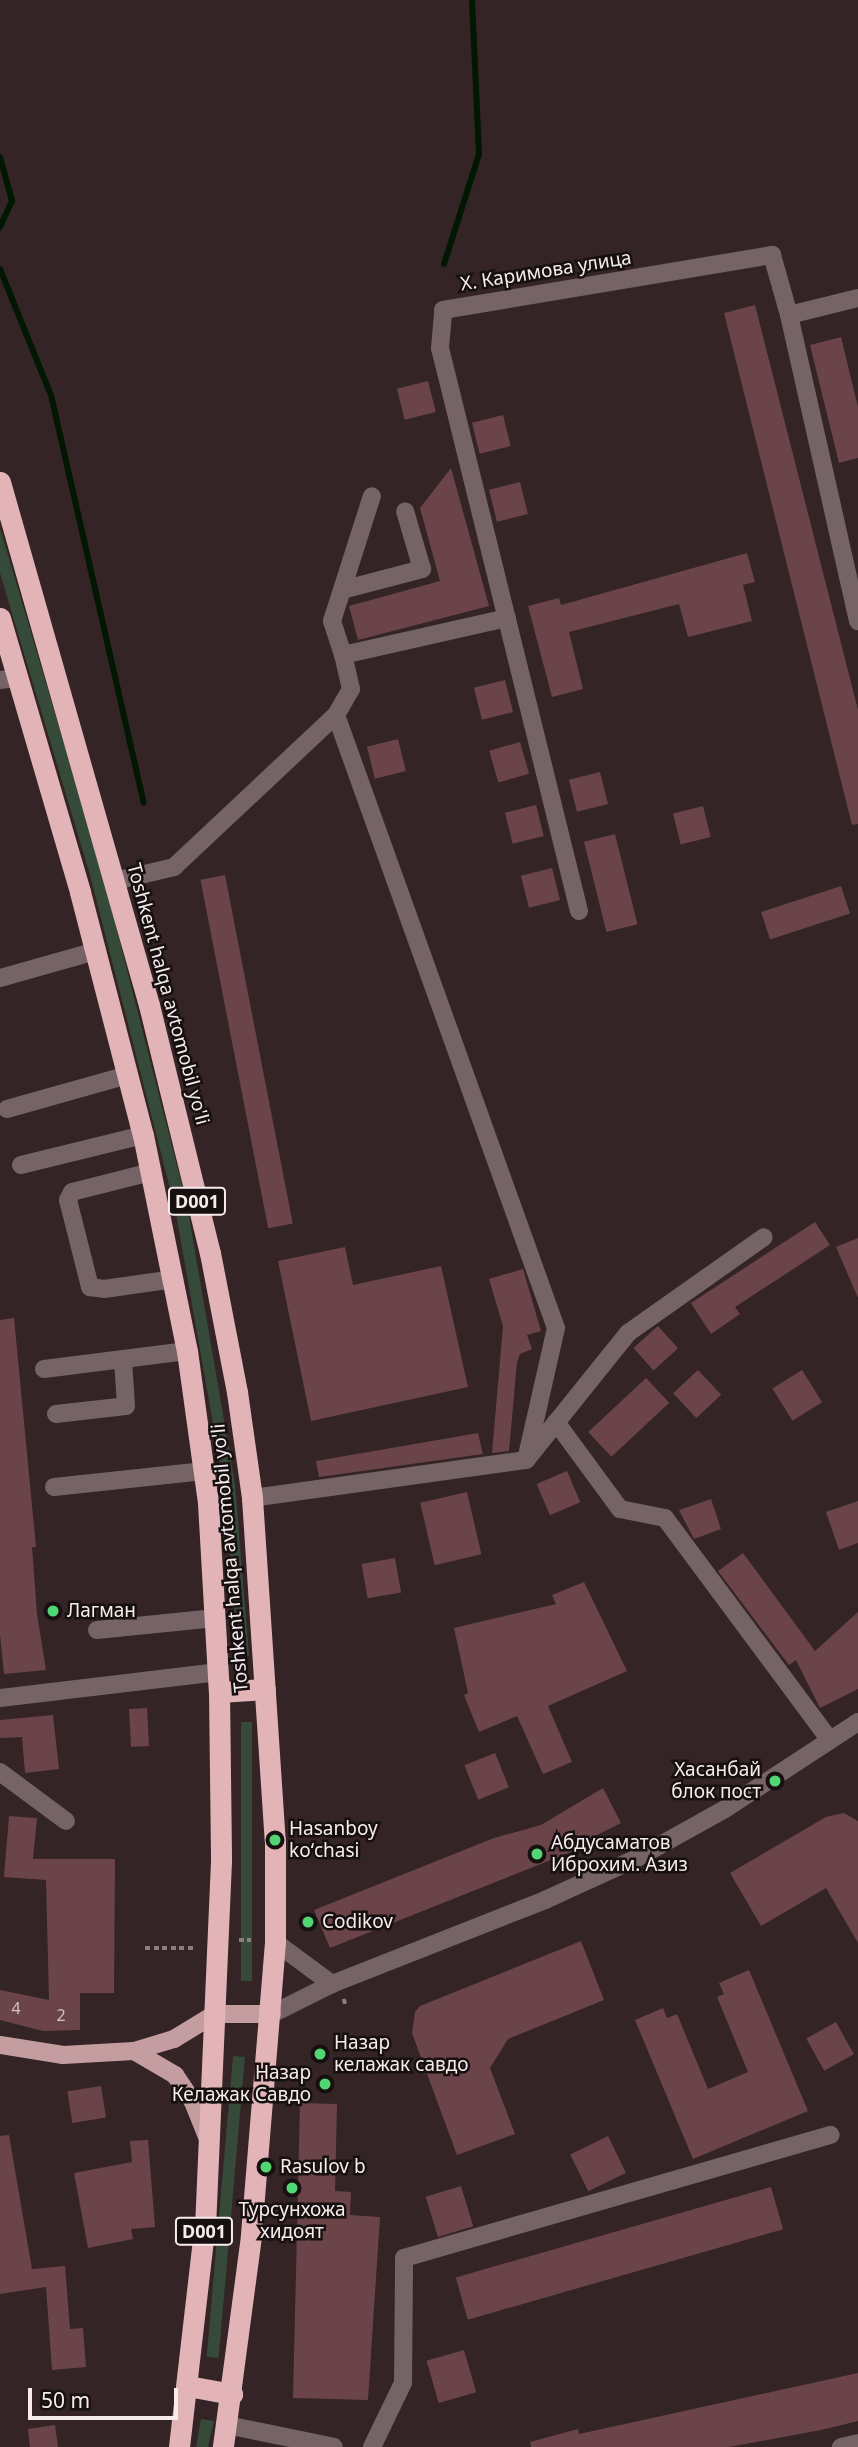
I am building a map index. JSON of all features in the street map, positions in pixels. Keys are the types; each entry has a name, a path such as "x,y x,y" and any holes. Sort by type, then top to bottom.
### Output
{"highway":[{"name":"Toshkent halqa avtomobil yo'li","path":"0,482 115,881 210,1253 237,1392 252,1498 275,1840 275,1942 272,2014 232,2394 223,2447"},
{"name":"Toshkent halqa avtomobil yo'li","path":"0,618 9,679 96,951 143,1135 174,1279 204,1471 218,1682 221,1849 210,2153 188,2386 179,2447"},
{"path":"218,1682 265,1689"},
{"path":"188,2386 232,2394"}],"main road":[{"path":"0,2045 63,2055 134,2051 174,2039 215,2014 272,2014"},
{"path":"134,2051 164,2065 185,2087 201,2118 210,2153"}],"street":[{"name":"Х. Каримова улица","path":"579,911 440,348 443,310 772,255 789,315 858,621"},
{"path":"789,315 858,298"},
{"path":"115,881 174,867 336,715 351,689 332,621 372,496"},
{"path":"342,590 422,569 405,511"},
{"path":"343,655 507,618"},
{"path":"336,715 556,1328 526,1460"},
{"path":"0,978 96,951"},
{"path":"8,1109 128,1075"},
{"path":"21,1166 143,1135"},
{"path":"151,1172 72,1192 68,1200 90,1287 104,1289 174,1279"},
{"path":"252,1498 526,1460 628,1333 764,1237"},
{"path":"44,1369 187,1351"},
{"path":"57,1414 126,1406 123,1359"},
{"path":"556,1422 621,1508 665,1518 830,1740"},
{"path":"54,1487 204,1471"},
{"path":"97,1630 215,1618"},
{"path":"0,1698 218,1682"},
{"path":"272,2014 332,1984 545,1900 637,1858 725,1809 830,1740 856,1728"},
{"path":"0,1772 66,1821"},
{"path":"275,1942 332,1984"},
{"path":"372,2447 403,2383 404,2258 831,2135"},
{"path":"227,2425 334,2447"},
{"path":"841,2447 858,2443"}],"path":[{"path":"239,1940 251,1940"},
{"path":"145,1948 196,1948"},
{"path":"344,1999 346,2007"}],"green space":[{"path":"0,528 102,872 187,1205 235,1484 249,1656 238,1656 224,1486 175,1208 90,875 0,573"},
{"path":"241,1722 252,1722 252,1981 241,1981"},
{"path":"233,2056 245,2057 219,2358 207,2357"},
{"path":"201,2419 214,2421 208,2447 196,2447"}],"building":[{"path":"755,305 858,710 858,824 852,825 724,313"},
{"path":"841,337 858,407 858,458 839,463 810,345"},
{"path":"428,381 436,412 405,420 397,389"},
{"path":"503,415 511,446 480,454 472,423"},
{"path":"451,468 489,606 358,640 349,606 440,581 420,508"},
{"path":"520,482 528,514 497,522 489,490"},
{"path":"747,553 755,582 743,585 752,621 688,637 679,604 569,632 583,689 552,697 528,606 559,598 561,605"},
{"path":"505,680 513,712 482,720 474,688"},
{"path":"398,739 406,771 375,779 367,747"},
{"path":"520,742 529,774 498,783 489,751"},
{"path":"600,772 608,804 577,812 569,780"},
{"path":"536,805 544,836 513,844 505,813"},
{"path":"703,806 711,837 681,845 673,813"},
{"path":"615,834 637,924 606,932 584,842"},
{"path":"552,868 560,900 529,908 521,876"},
{"path":"225,875 293,1223 268,1228 200,880"},
{"path":"841,886 850,914 770,940 761,912"},
{"path":"815,1222 830,1245 735,1307 740,1314 711,1334 691,1303"},
{"path":"858,1238 858,1298 836,1247"},
{"path":"345,1247 353,1285 441,1266 468,1387 311,1421 278,1261"},
{"path":"523,1269 541,1331 527,1335 532,1349 520,1354 517,1362 509,1451 492,1453 503,1326 489,1279"},
{"path":"14,1318 36,1547 32,1547 37,1614 46,1670 4,1674 0,1634 0,1320"},
{"path":"658,1326 678,1348 654,1370 633,1348"},
{"path":"698,1370 721,1395 696,1418 673,1393"},
{"path":"802,1370 822,1402 792,1421 772,1389"},
{"path":"646,1378 669,1403 611,1457 588,1432"},
{"path":"478,1433 483,1454 319,1477 316,1461"},
{"path":"567,1471 580,1502 550,1515 537,1484"},
{"path":"467,1492 481,1554 435,1565 420,1503"},
{"path":"711,1499 721,1529 694,1539 679,1510"},
{"path":"858,1501 858,1543 839,1550 826,1512"},
{"path":"743,1553 815,1651 858,1612 858,1689 820,1708 796,1660 789,1665 718,1571"},
{"path":"395,1558 401,1592 368,1598 362,1564"},
{"path":"584,1582 627,1671 548,1706 572,1762 543,1774 517,1716 479,1732 464,1695 468,1693 454,1628 556,1604 552,1595"},
{"path":"147,1708 149,1746 131,1747 129,1709"},
{"path":"53,1715 59,1769 25,1773 22,1737 0,1738 0,1720"},
{"path":"495,1753 509,1787 478,1800 464,1765"},
{"path":"603,1788 621,1823 589,1839 591,1844 330,1948 314,1910 494,1838 541,1825"},
{"path":"844,1813 858,1821 858,1943 826,1888 761,1926 730,1873 826,1817"},
{"path":"9,1816 37,1818 33,1859 115,1859 114,1993 80,1993 80,2030 43,2031 0,2020 0,1990 49,2000 46,1880 4,1877"},
{"path":"581,1941 604,2000 508,2039 490,2068 515,2134 457,2155 412,2033 415,2012 420,2006"},
{"path":"749,1970 808,2111 693,2159 635,2020 663,2008 667,2018 677,2014 708,2089 748,2072 717,1997 724,1994 719,1983"},
{"path":"836,2022 854,2054 824,2071 806,2038"},
{"path":"101,2086 106,2118 72,2123 67,2091"},
{"path":"300,2103 337,2104 335,2191 351,2192 350,2215 380,2217 368,2400 293,2398"},
{"path":"9,2135 32,2269 65,2266 70,2329 83,2328 86,2367 52,2370 46,2287 0,2294 0,2136"},
{"path":"608,2136 626,2173 588,2191 570,2154"},
{"path":"148,2140 155,2227 131,2229 133,2239 88,2248 74,2173 132,2162 130,2141"},
{"path":"461,2186 473,2226 438,2237 426,2197"},
{"path":"771,2187 783,2229 468,2320 456,2277"},
{"path":"464,2350 476,2392 439,2403 427,2361"},
{"path":"858,2373 858,2421 821,2430 729,2447 531,2447 530,2442 578,2429 579,2434"},
{"path":"55,2425 58,2447 30,2447 28,2429"}],"waterway":[{"path":"444,264 479,154 472,0"},
{"path":"0,157 12,201 0,227"},
{"path":"0,269 51,395 144,803"}],"place":[{"name":"Лагман","path":"53,1611"},
{"name":"Хасанбай блок пост","path":"775,1781"},
{"name":"Hasanboy koʻchasi","path":"275,1840"},
{"name":"Абдусаматов Иброхим. Азиз","path":"537,1854"},
{"name":"Codikov","path":"308,1922"},
{"name":"Назар келажак савдо","path":"320,2054"},
{"name":"Назар Келажак Савдо","path":"325,2084"},
{"name":"Rasulov b","path":"266,2167"},
{"name":"Турсунхожа хидоят","path":"292,2188"}]}
